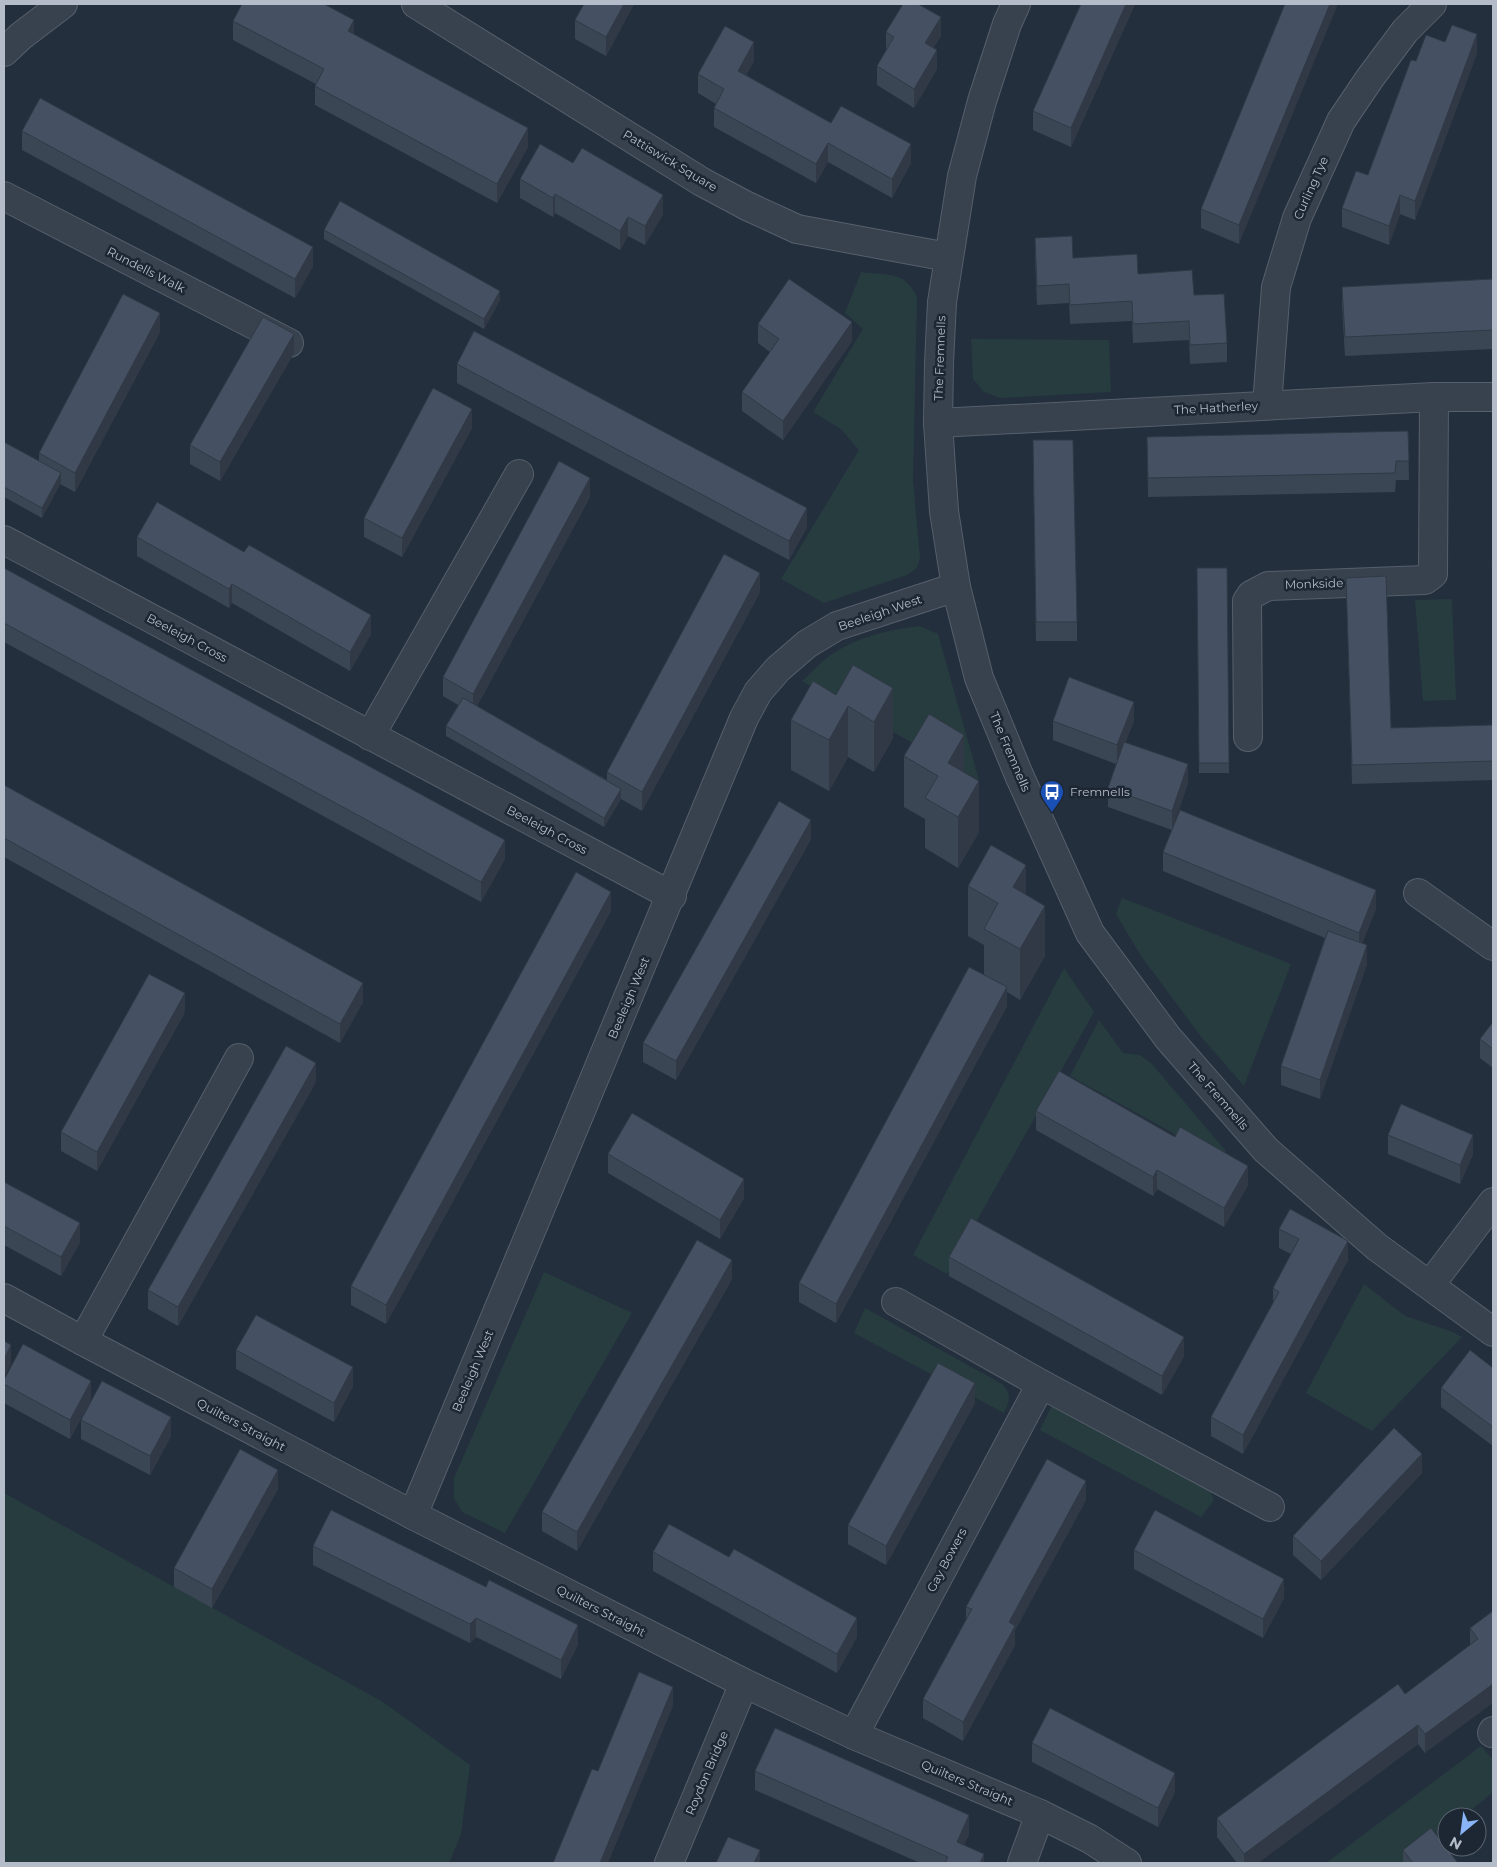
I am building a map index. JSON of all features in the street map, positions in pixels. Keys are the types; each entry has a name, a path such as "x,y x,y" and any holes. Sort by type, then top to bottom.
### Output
{"street":[{"path":"4,52 21,36 63,4"},
{"name":"Pattiswick Square","path":"416,4 702,182 796,229 948,257"},
{"name":"The Fremnells","path":"1016,4 1007,24 990,75 964,166 942,302 938,363 938,423 944,511 956,587 979,678 1018,775 1090,934 1168,1038 1266,1150 1377,1247 1493,1332"},
{"name":"Curling Tye","path":"1268,405 1276,287 1297,218 1341,121 1405,30 1432,4"},
{"name":"Rundells Walk","path":"4,196 289,343"},
{"name":"The Hatherley","path":"938,423 1434,397 1493,397"},
{"name":"Monkside","path":"1248,737 1247,601 1251,595 1268,586 1425,580 1433,574 1434,397"},
{"path":"370,736 519,474"},
{"name":"Beeleigh Cross","path":"4,540 672,896"},
{"name":"Beeleigh West","path":"413,1515 672,896 744,718 758,692 778,669 807,644 837,626 956,587"},
{"path":"1418,893 1493,946"},
{"path":"83,1341 239,1058"},
{"path":"1430,1285 1493,1202"},
{"name":"Quilters Straight","path":"4,1298 413,1515 744,1683 854,1735 1040,1814 1090,1839 1127,1863"},
{"path":"896,1302 1041,1384 1270,1506"},
{"name":"Gay Bowers","path":"854,1735 1041,1384"},
{"name":"Roydon Bridge","path":"670,1863 744,1683"},
{"path":"1022,1863 1040,1814"}],"green space":[{"path":"861,272 901,278 907,282 917,297 913,481 920,558 917,568 907,575 824,603 781,579 859,450 841,429 813,412 863,329 845,313"},
{"path":"971,339 1109,340 1111,392 1000,398 984,392 973,379"},
{"path":"1452,599 1456,700 1423,701 1415,600"},
{"path":"920,626 938,634 979,780 802,681 819,664 844,647 881,633"},
{"path":"1122,898 1291,964 1244,1086 1202,1038 1141,956 1116,914"},
{"path":"1064,968 1094,1012 947,1274 913,1255"},
{"path":"1099,1020 1123,1053 1140,1055 1151,1063 1226,1151 1218,1158 1070,1076"},
{"path":"544,1272 632,1313 505,1533 462,1512 454,1498 454,1478"},
{"path":"1364,1284 1405,1316 1453,1332 1462,1337 1372,1431 1306,1393"},
{"path":"865,1308 1002,1384 1009,1395 1008,1405 1004,1413 854,1333"},
{"path":"1052,1405 1198,1479 1210,1491 1214,1500 1201,1517 1040,1430"},
{"path":"4,1493 383,1702 470,1765 461,1834 449,1863 4,1863"},
{"path":"1481,1746 1493,1760 1493,1792 1475,1807 1437,1807 1437,1838 1406,1863 1326,1863"}],"building":[{"path":"242,4 324,4 354,20 348,31 528,128 497,184 315,86 324,69 233,21"},
{"path":"584,4 624,4 606,37 575,20"},
{"path":"903,4 918,4 941,17 925,43 937,50 914,89 877,66 894,37 886,32"},
{"path":"1081,4 1126,4 1071,128 1033,111"},
{"path":"1285,4 1330,4 1239,225 1201,209"},
{"path":"1452,25 1477,34 1415,201 1400,195 1389,226 1342,208 1356,171 1368,175 1411,60 1416,61 1426,35 1445,42"},
{"path":"725,26 754,42 738,71 831,123 841,106 911,144 892,179 828,143 816,164 714,108 724,89 698,74"},
{"path":"40,98 313,247 295,279 22,131"},
{"path":"540,144 573,163 582,148 663,195 645,226 628,217 620,231 555,194 553,198 520,179"},
{"path":"340,201 500,291 484,319 324,230"},
{"path":"1072,236 1073,258 1137,254 1138,274 1192,270 1194,295 1224,294 1227,343 1190,345 1189,321 1133,324 1132,301 1070,305 1069,284 1037,286 1035,238"},
{"path":"789,279 852,322 783,421 742,392 779,339 758,324"},
{"path":"1493,279 1493,330 1345,337 1342,287"},
{"path":"123,294 160,313 75,473 39,453"},
{"path":"263,317 294,334 220,462 190,445"},
{"path":"474,331 807,508 789,541 457,364"},
{"path":"433,388 472,409 402,538 364,518"},
{"path":"1408,431 1409,461 1396,461 1395,473 1148,478 1147,437"},
{"path":"1033,440 1073,440 1077,622 1036,622"},
{"path":"4,442 61,473 42,508 4,487"},
{"path":"559,461 590,478 473,694 443,677"},
{"path":"157,502 244,552 249,545 371,615 350,652 232,584 229,589 137,537"},
{"path":"724,554 760,573 642,792 607,772"},
{"path":"4,568 505,840 481,882 4,623"},
{"path":"1197,568 1227,568 1229,763 1199,763"},
{"path":"1386,576 1391,728 1493,725 1493,761 1352,765 1346,578"},
{"path":"853,665 893,688 874,722 848,706 829,740 791,720 813,681 836,695"},
{"path":"1069,677 1134,702 1117,745 1053,721"},
{"path":"463,698 621,789 604,818 446,726"},
{"path":"929,714 964,735 948,763 979,781 958,817 925,798 938,776 904,756"},
{"path":"1124,742 1188,764 1172,811 1108,788"},
{"path":"4,785 363,983 340,1024 4,838"},
{"path":"779,801 811,820 676,1061 643,1043"},
{"path":"1180,810 1376,890 1359,933 1163,852"},
{"path":"991,845 1026,865 1013,887 1045,906 1020,949 984,929 998,903 968,886"},
{"path":"576,872 611,892 386,1305 351,1286"},
{"path":"1328,931 1367,945 1320,1080 1281,1066"},
{"path":"969,967 1007,987 836,1304 799,1283"},
{"path":"149,974 185,993 97,1152 61,1132"},
{"path":"1493,1022 1493,1049 1480,1039"},
{"path":"286,1046 316,1063 178,1307 148,1290"},
{"path":"1059,1071 1175,1137 1180,1127 1248,1166 1224,1208 1157,1170 1153,1177 1036,1111"},
{"path":"1401,1104 1473,1135 1460,1165 1388,1135"},
{"path":"632,1113 744,1179 720,1220 608,1154"},
{"path":"4,1182 80,1223 61,1257 4,1226"},
{"path":"1290,1209 1348,1241 1243,1435 1211,1417 1279,1292 1273,1288 1299,1239 1279,1229"},
{"path":"971,1218 1184,1337 1162,1376 949,1257"},
{"path":"697,1240 732,1260 577,1532 542,1512"},
{"path":"256,1315 353,1367 334,1403 236,1350"},
{"path":"4,1341 11,1345 4,1359"},
{"path":"23,1344 91,1381 70,1420 4,1384 4,1380"},
{"path":"1470,1350 1493,1368 1493,1427 1441,1388"},
{"path":"938,1363 975,1383 886,1546 848,1525"},
{"path":"102,1381 171,1417 150,1456 81,1420"},
{"path":"1394,1428 1422,1454 1321,1561 1293,1536"},
{"path":"240,1449 278,1470 212,1589 174,1568"},
{"path":"1047,1459 1086,1481 1009,1622 1015,1626 963,1722 923,1699 972,1609 966,1607"},
{"path":"331,1510 486,1587 489,1580 578,1625 561,1660 476,1618 470,1624 313,1546"},
{"path":"1155,1510 1284,1579 1263,1619 1134,1550"},
{"path":"669,1524 729,1557 734,1549 857,1618 837,1654 653,1552"},
{"path":"1493,1611 1493,1684 1425,1734 1418,1725 1244,1854 1217,1818 1398,1684 1405,1694 1478,1639 1470,1628"},
{"path":"639,1672 673,1687 600,1863 553,1863 592,1769 598,1771"},
{"path":"1050,1708 1175,1773 1158,1808 1032,1743"},
{"path":"775,1728 969,1815 957,1842 984,1854 980,1863 945,1863 948,1857 755,1771"},
{"path":"1431,1828 1437,1836 1437,1857 1453,1857 1458,1863 1413,1863 1403,1850"},
{"path":"728,1837 760,1850 754,1863 716,1863"}],"place":[{"name":"Fremnells","path":"1052,813"}]}
